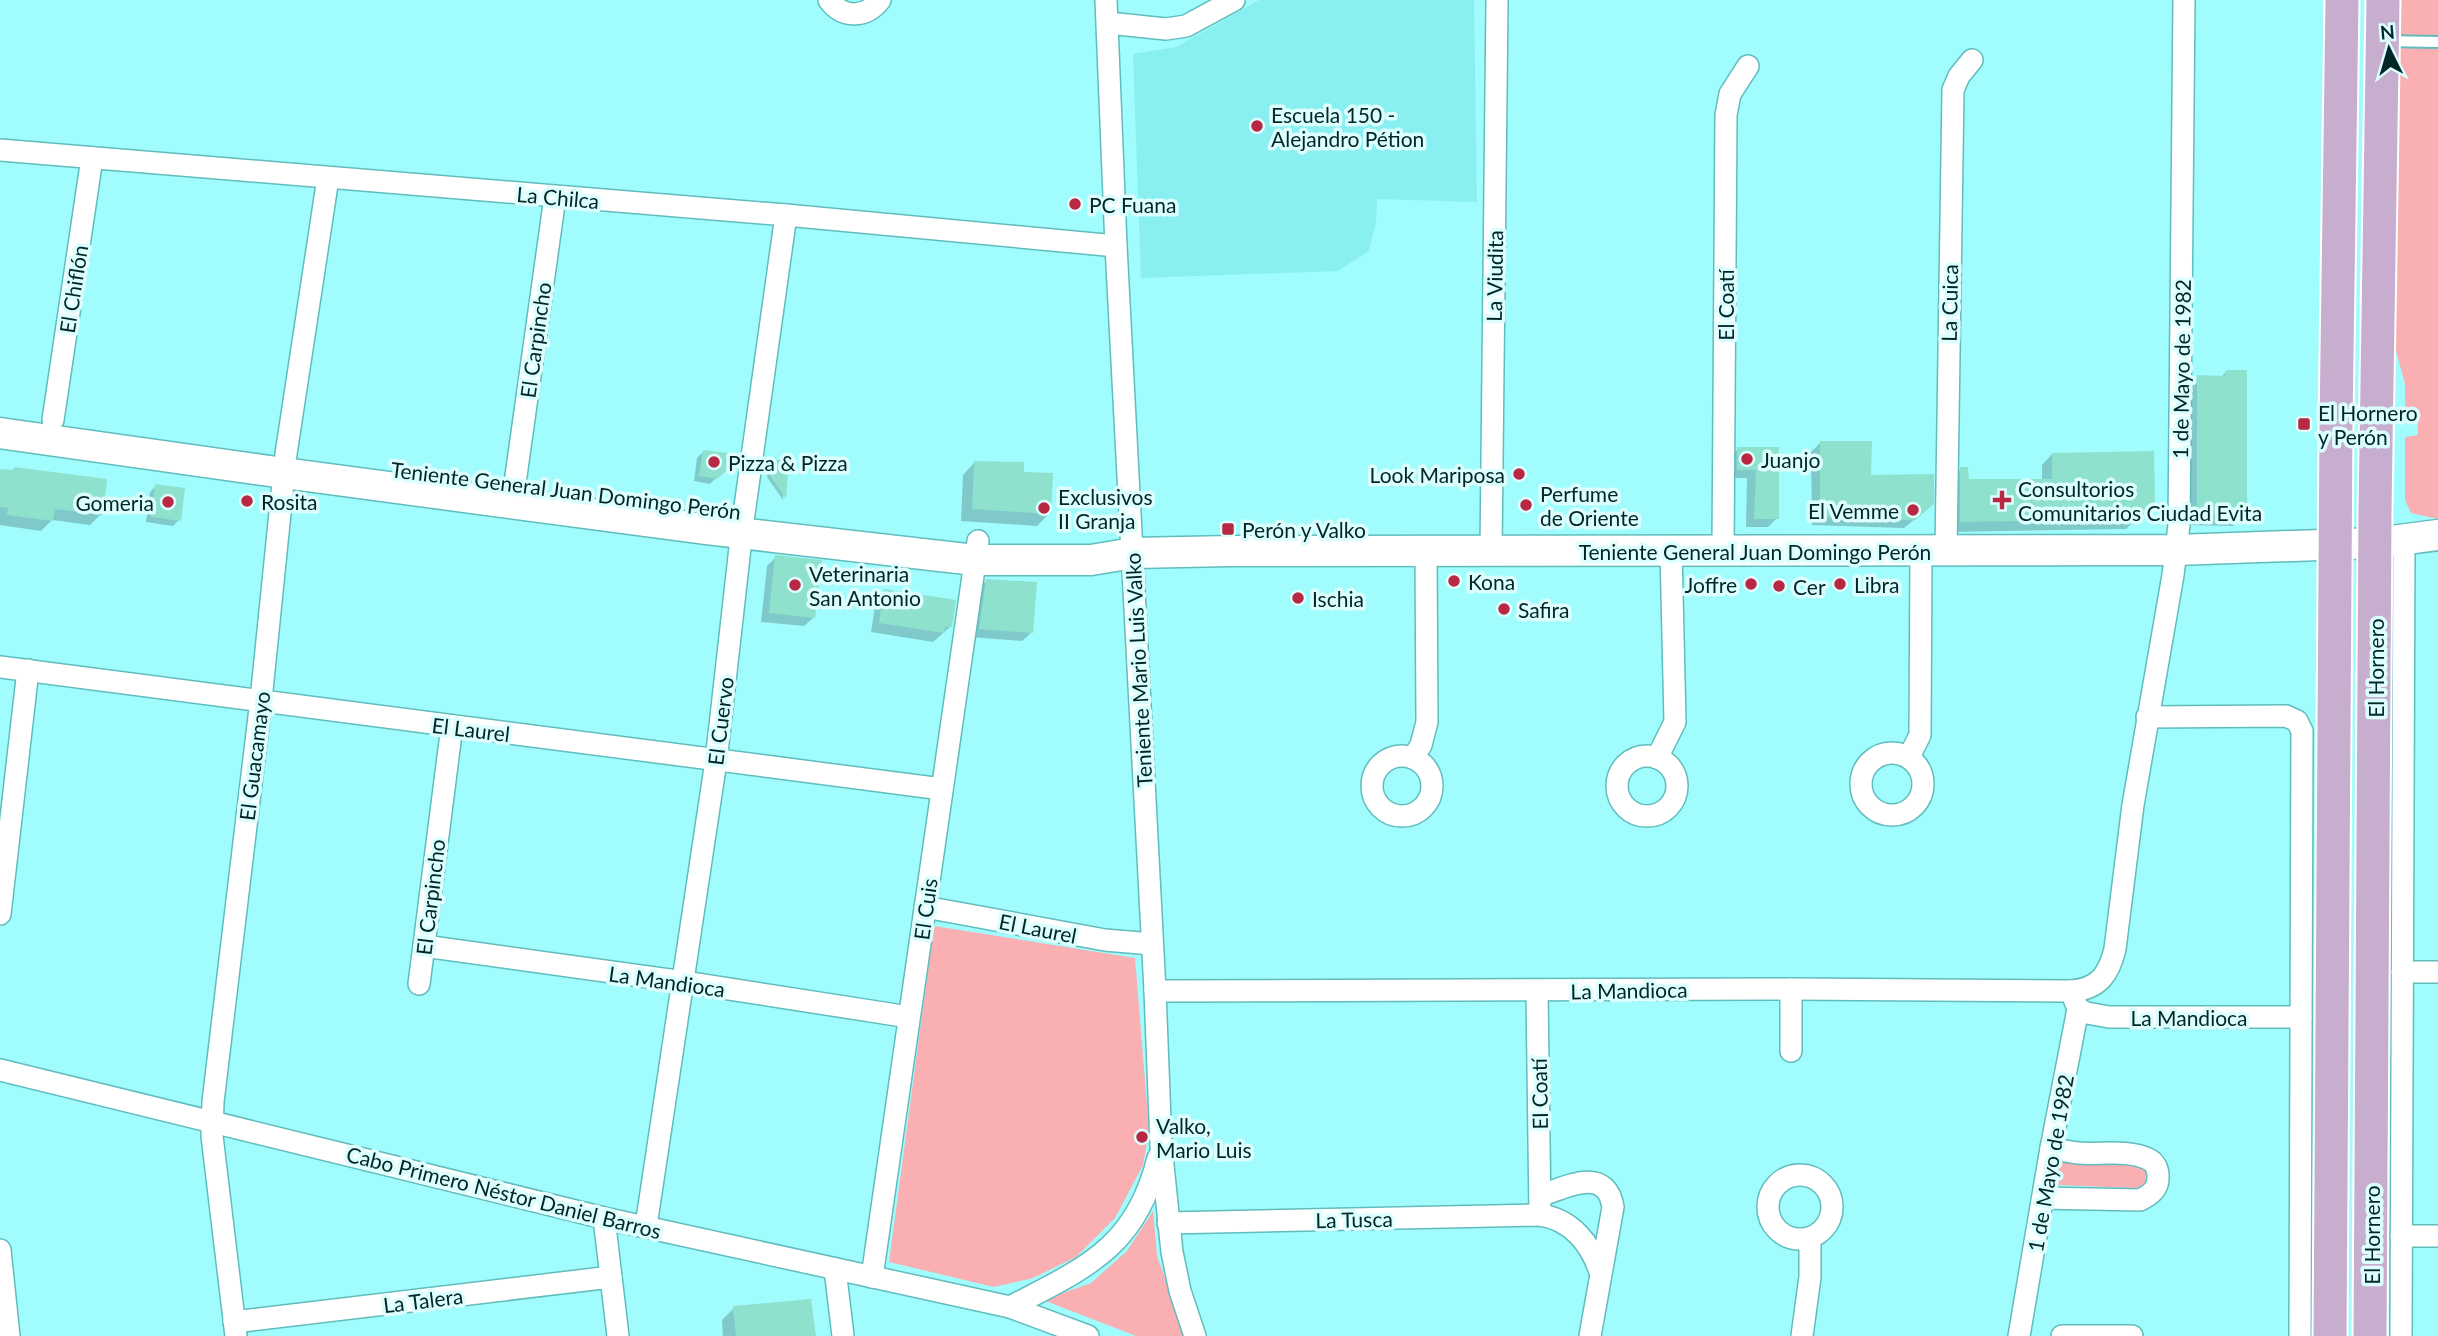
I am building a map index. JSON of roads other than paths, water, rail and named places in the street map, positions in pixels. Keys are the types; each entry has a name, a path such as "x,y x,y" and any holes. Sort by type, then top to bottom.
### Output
{"main road":[{"name":"El Hornero","path":"2330,1336 2335,545 2342,0"},
{"name":"El Hornero","path":"2370,1336 2390,542 2383,0"},
{"name":"Teniente General Juan Domingo Perón","path":"0,414 53,420 285,464 515,483 743,524"},
{"name":"Teniente General Juan Domingo Perón","path":"0,433 285,464 743,524 1091,560 1133,553 2176,550 2390,542"},
{"path":"2390,542 2438,535"},
{"path":"2390,542 2438,548"}],"street":[{"path":"829,0 837,9 855,15 874,8 880,0"},
{"name":"Teniente Mario Luis Valko","path":"1106,0 1161,1146 1168,1223 1181,1291 1195,1336"},
{"path":"1108,23 1166,29 1186,26 1234,0"},
{"name":"La Viudita","path":"1491,552 1497,0"},
{"name":"1 de Mayo de 1982","path":"2100,981 2110,968 2115,949 2133,805 2179,525 2184,0"},
{"name":"La Cuica","path":"1909,757 1920,735 1933,551 1952,90 1972,60"},
{"name":"El Coatí","path":"1723,550 1726,115 1730,94 1748,66"},
{"name":"La Chilca","path":"0,150 786,215 1116,246"},
{"name":"El Chiflón","path":"53,420 92,158"},
{"name":"El Guacamayo","path":"235,1329 212,1121 261,701 285,464 328,178"},
{"name":"El Carpincho","path":"515,483 555,197"},
{"name":"El Cuervo","path":"646,1227 716,761 743,524 786,215"},
{"name":"El Hornero","path":"2390,542 2402,972 2401,1336"},
{"name":"El Cuis","path":"872,1277 976,550"},
{"path":"1657,758 1675,722 1671,551"},
{"path":"1413,758 1421,745 1427,722 1426,552"},
{"name":"El Laurel","path":"0,667 942,789"},
{"path":"0,914 28,670"},
{"path":"2147,717 2286,716 2297,721 2302,731 2300,1336"},
{"name":"El Carpincho","path":"419,984 452,726"},
{"name":"El Laurel","path":"925,907 1105,940 1152,944"},
{"name":"La Mandioca","path":"424,946 909,1017"},
{"path":"2402,972 2438,972"},
{"name":"La Mandioca","path":"2075,1000 2085,989 2100,981"},
{"path":"1791,989 1791,1051"},
{"name":"La Mandioca","path":"1155,991 1791,989 2075,1000 2087,1013 2109,1017 2301,1017"},
{"name":"El Coatí","path":"1537,991 1540,1206"},
{"name":"1 de Mayo de 1982","path":"2019,1336 2075,1000"},
{"name":"Cabo Primero Néstor Daniel Barros","path":"0,1070 604,1218 1010,1307 1088,1336"},
{"path":"1010,1307 1091,1262 1126,1230 1148,1193 1161,1146"},
{"path":"2043,1198 2140,1200 2149,1196 2157,1186 2158,1176 2150,1159 2051,1149"},
{"path":"1590,1336 1613,1207 1611,1196 1603,1186 1578,1182 1540,1206 1580,1235 1595,1256 1601,1272"},
{"name":"La Tusca","path":"1168,1223 1540,1206"},
{"path":"604,1218 618,1336"},
{"path":"2401,1236 2438,1236"},
{"path":"1802,1336 1810,1277 1810,1238"},
{"path":"0,1250 9,1336"},
{"path":"835,1269 843,1336"},
{"name":"La Talera","path":"235,1329 611,1277"},
{"path":"2062,1336 2132,1336"}],"lane":[{"path":"2383,41 2438,42"}],"place":[{"name":"Escuela 150 - Alejandro Pétion","path":"1257,126"},
{"name":"PC Fuana","path":"1075,204"},
{"name":"El Hornero y Perón","path":"2304,424"},
{"name":"Juanjo","path":"1747,459"},
{"name":"Pizza & Pizza","path":"714,462"},
{"name":"Look Mariposa","path":"1519,474"},
{"name":"Consultorios Comunitarios Ciudad Evita","path":"2002,500"},
{"name":"Rosita","path":"247,501"},
{"name":"Gomeria","path":"168,502"},
{"name":"Perfume de Oriente","path":"1526,505"},
{"name":"Exclusivos II Granja","path":"1044,508"},
{"name":"El Vemme","path":"1913,510"},
{"name":"Perón y Valko","path":"1228,529"},
{"name":"Kona","path":"1454,581"},
{"name":"Joffre","path":"1751,584"},
{"name":"Libra","path":"1840,584"},
{"name":"Veterinaria San Antonio","path":"795,585"},
{"name":"Cer","path":"1779,586"},
{"name":"Ischia","path":"1298,598"},
{"name":"Safira","path":"1504,609"},
{"name":"Valko, Mario Luis","path":"1142,1137"}]}
